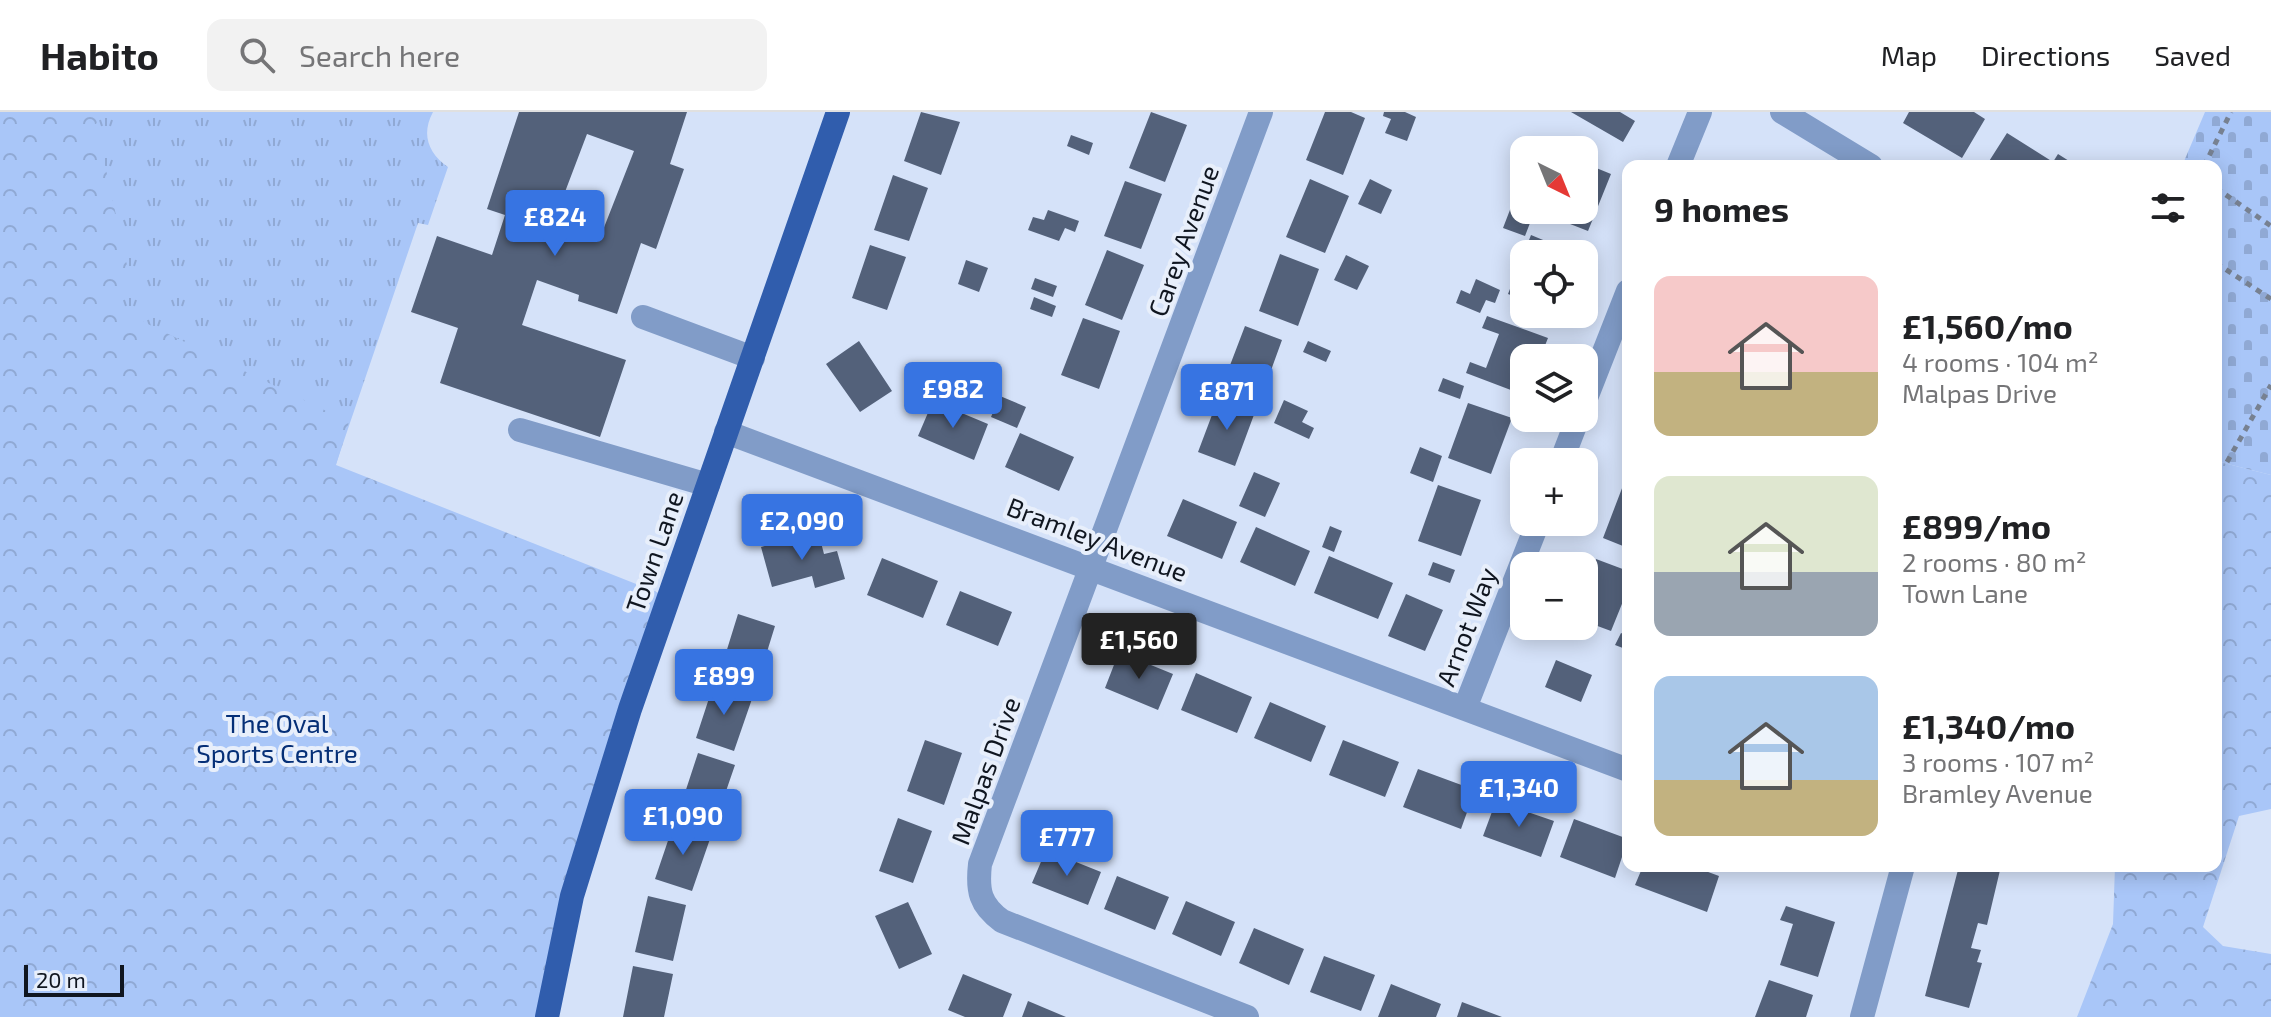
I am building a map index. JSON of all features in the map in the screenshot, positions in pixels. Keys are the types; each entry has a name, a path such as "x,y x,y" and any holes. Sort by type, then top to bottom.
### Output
{"main road":[{"name":"Town Lane","path":"547,1017 572,896 630,709 838,112"}],"street":[{"name":"Carey Avenue","path":"1093,569 1261,112"},
{"path":"1680,160 1700,112"},
{"path":"1782,112 1861,160"},
{"path":"1598,367 1622,306"},
{"path":"643,317 753,358"},
{"path":"520,430 708,485"},
{"name":"Bramley Avenue","path":"726,432 1622,768"},
{"name":"Arnot Way","path":"1465,708 1533,536"},
{"name":"Malpas Drive","path":"1093,569 980,864 978,888 987,910 1002,921 1247,1017"},
{"path":"1862,1017 1894,872"}],"path":[{"path":"2207,160 2231,112"},
{"path":"2222,192 2271,226"},
{"path":"2222,267 2271,299"},
{"path":"2227,462 2271,385"}],"green space":[{"name":"The Oval Sports Centre","path":"0,112 105,112 96,124 128,270 117,309 349,422 336,465 669,597 547,1017 0,1017"},
{"path":"99,112 433,112 427,128 428,142 436,156 448,167 428,225 418,223 336,464 94,381 96,124"},
{"path":"2205,112 2271,112 2271,475 2222,463 2222,160 2185,160"},
{"path":"2222,463 2271,475 2271,809 2239,816 2222,868"},
{"path":"2115,872 2221,872 2203,927 2223,946 2271,954 2271,1017 2077,1017 2113,924"}],"building":[{"path":"519,112 687,112 670,164 684,169 656,249 641,243 617,314 578,301 579,295 537,280 522,325 626,360 600,437 440,383 458,328 411,312 437,236 492,255 505,215 487,209","holes":["587,134 634,151 603,230 557,213"]},
{"path":"921,112 960,122 941,175 904,161"},
{"path":"1151,112 1187,125 1165,182 1129,168"},
{"path":"1325,112 1351,112 1365,118 1343,175 1306,160"},
{"path":"1384,112 1405,112 1416,117 1407,141 1385,133 1391,119 1383,116"},
{"path":"1571,112 1620,112 1635,121 1623,142"},
{"path":"1909,112 1974,112 1985,119 1962,158 1903,123"},
{"path":"2007,133 2050,160 1990,160"},
{"path":"1071,135 1093,143 1089,155 1067,146"},
{"path":"1598,169 1611,174 1598,206"},
{"path":"893,175 928,188 909,241 874,230"},
{"path":"1310,179 1349,196 1325,253 1286,237"},
{"path":"1370,179 1392,190 1381,214 1358,204"},
{"path":"1125,181 1162,194 1141,249 1104,236"},
{"path":"1048,210 1079,221 1075,232 1065,228 1059,241 1028,230 1033,217 1044,220"},
{"path":"1510,210 1510,224 1530,224 1525,236 1503,228"},
{"path":"1570,224 1591,224 1588,231"},
{"path":"870,245 906,257 887,310 852,298"},
{"path":"1107,250 1144,265 1122,320 1085,305"},
{"path":"1280,254 1319,269 1298,326 1259,311"},
{"path":"1346,255 1369,266 1357,290 1334,280"},
{"path":"966,260 988,268 979,292 958,284"},
{"path":"1035,278 1057,286 1053,297 1031,289"},
{"path":"1476,279 1500,290 1495,303 1486,300 1480,313 1456,303 1461,290 1470,294"},
{"path":"1034,297 1056,306 1052,317 1030,309"},
{"path":"1487,316 1510,324 1510,328 1520,328 1548,338 1546,344 1510,344 1510,390 1466,373 1470,362 1486,368 1499,334 1482,328"},
{"path":"1083,318 1120,331 1099,389 1061,375"},
{"path":"1245,326 1282,340 1262,395 1224,381"},
{"path":"859,341 892,391 860,412 826,364"},
{"path":"1308,341 1331,351 1326,362 1303,352"},
{"path":"1443,378 1464,386 1460,399 1438,391"},
{"path":"1000,396 1026,407 1017,428 991,417"},
{"path":"1218,399 1255,412 1235,466 1198,452"},
{"path":"1284,400 1308,411 1302,422 1314,428 1309,439 1274,423"},
{"path":"933,401 988,424 974,460 918,436"},
{"path":"1468,403 1510,417 1491,474 1448,458"},
{"path":"1020,433 1074,457 1059,491 1005,467"},
{"path":"1420,447 1442,456 1433,482 1410,473"},
{"path":"1254,472 1280,483 1265,517 1239,506"},
{"path":"1438,485 1481,500 1461,556 1418,541"},
{"path":"1622,488 1622,546 1603,538"},
{"path":"1183,499 1237,522 1222,559 1167,536"},
{"path":"1330,526 1342,531 1334,552 1322,547"},
{"path":"1256,527 1310,551 1295,586 1240,562"},
{"path":"818,531 824,554 837,551 845,579 815,588 812,576 772,587 761,547"},
{"path":"1329,556 1393,583 1378,619 1314,593"},
{"path":"882,558 938,581 923,618 867,595"},
{"path":"1598,560 1622,569 1622,604 1611,631 1598,626"},
{"path":"1433,562 1455,570 1450,583 1428,575"},
{"path":"960,591 1012,612 998,646 946,625"},
{"path":"1406,594 1443,610 1425,651 1388,636"},
{"path":"738,614 775,626 757,684 720,672"},
{"path":"1621,633 1622,633 1622,648 1615,645"},
{"path":"1119,652 1173,674 1158,710 1105,688"},
{"path":"1556,660 1592,675 1581,702 1545,687"},
{"path":"1196,673 1252,697 1237,733 1181,710"},
{"path":"714,683 753,696 734,751 696,738"},
{"path":"1270,702 1326,726 1311,762 1254,738"},
{"path":"925,740 962,753 944,805 907,791"},
{"path":"1343,740 1399,762 1385,797 1329,775"},
{"path":"698,753 735,765 715,823 679,811"},
{"path":"1418,769 1475,790 1461,829 1403,807"},
{"path":"1496,801 1554,821 1541,857 1483,836"},
{"path":"898,818 932,831 913,883 879,871"},
{"path":"1574,819 1622,837 1622,857 1615,878 1560,857"},
{"path":"674,823 711,836 692,891 655,879"},
{"path":"1046,850 1101,872 1088,905 1032,883"},
{"path":"1640,872 1708,872 1719,876 1707,912 1635,885"},
{"path":"1957,872 2000,872 1987,925 1978,923 1971,948 1981,950 1977,962 1982,963 1969,1008 1925,996"},
{"path":"1117,876 1169,897 1155,930 1104,909"},
{"path":"648,896 686,905 673,961 635,952"},
{"path":"1186,901 1235,922 1221,956 1172,934"},
{"path":"908,902 932,954 899,969 875,916"},
{"path":"1786,906 1835,922 1818,977 1780,965 1793,924 1780,920"},
{"path":"1254,928 1304,949 1289,985 1239,963"},
{"path":"1324,956 1375,975 1361,1011 1310,992"},
{"path":"633,966 673,974 664,1017 623,1017"},
{"path":"963,974 1012,994 1003,1017 965,1017 948,1010"},
{"path":"1769,980 1813,995 1806,1017 1755,1017"},
{"path":"1391,984 1441,1004 1436,1017 1378,1017"},
{"path":"1028,1001 1066,1017 1022,1017"},
{"path":"1462,1002 1502,1017 1457,1017"}]}
